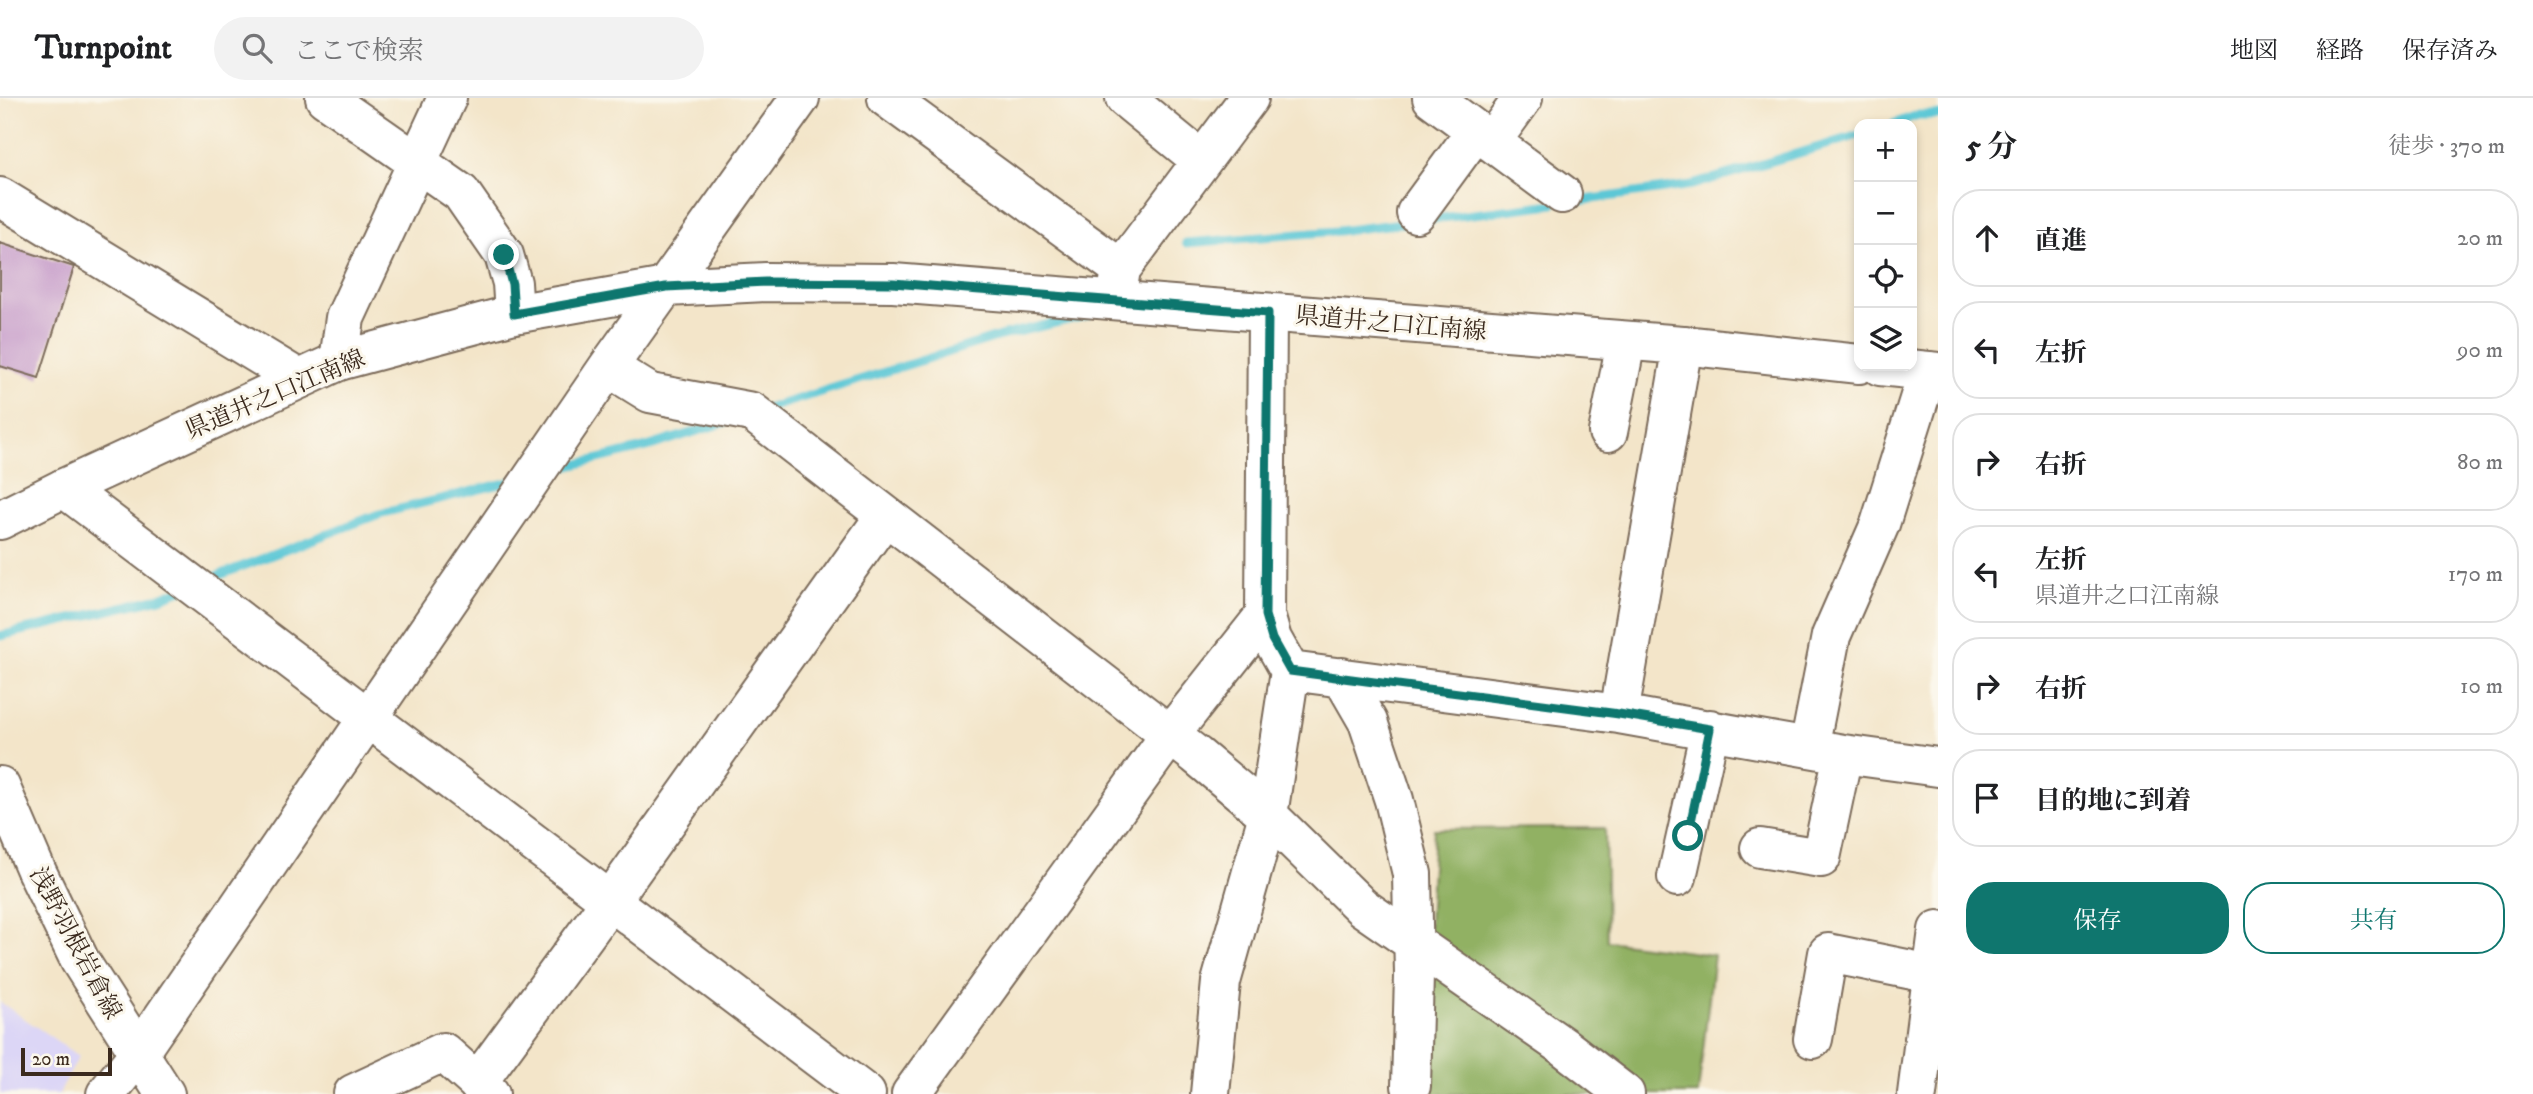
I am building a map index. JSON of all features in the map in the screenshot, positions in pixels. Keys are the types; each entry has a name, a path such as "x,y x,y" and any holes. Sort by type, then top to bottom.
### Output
{"street":[{"path":"325,98 461,193 504,255 512,284 514,314"},
{"path":"339,361 345,318 447,98"},
{"path":"106,1094 138,1054 608,366 800,98"},
{"path":"887,98 1119,284 1202,161 1249,98"},
{"path":"1125,98 1202,161"},
{"path":"1432,98 1562,194"},
{"path":"1416,213 1523,98"},
{"path":"0,197 299,379"},
{"name":"県道井之口江南線","path":"0,520 339,361 514,314 666,287 766,282 1119,284 1268,313 1683,345 1854,362"},
{"path":"1210,1094 1221,982 1268,815 1290,671 1272,639 1265,615 1268,313"},
{"path":"1608,432 1626,342"},
{"path":"1619,714 1683,345"},
{"path":"608,366 650,393 752,412 1268,815 1362,907 1412,939 1564,1047 1625,1094"},
{"path":"1760,848 1821,858 1831,636 1880,524 1933,371"},
{"path":"64,488 866,1094"},
{"path":"353,1094 443,1052 484,1088 611,900 885,516"},
{"path":"911,1094 1170,736 1265,615"},
{"path":"1290,671 1619,714 1826,751 1938,767"},
{"path":"1342,677 1368,722 1394,800 1412,874 1414,975 1411,1086"},
{"path":"1677,877 1710,729"},
{"name":"浅野羽根岩倉線","path":"0,786 36,870 80,961 165,1094"},
{"path":"1917,1094 1938,930"},
{"path":"1813,1039 1828,953 1932,974"}],"shaded area":[{"path":"0,1002 79,1056 59,1094 0,1094"}],"green space":[{"path":"1605,828 1607,941 1714,955 1698,1094 1420,1094 1434,829"}],"building":[{"path":"0,243 74,267 39,378 0,366"}],"waterway":[{"path":"1907,119 1918,115 1938,115"},
{"path":"1571,202 1692,185 1854,136"},
{"path":"1425,220 1553,204"},
{"path":"1186,243 1338,231 1411,222"},
{"path":"766,409 1000,336 1088,315"},
{"path":"550,471 647,447 726,422"},
{"path":"204,581 379,514 517,480"},
{"path":"0,636 160,598 181,590"}],"route":[{"path":"504,255 512,284 514,314 666,287 766,282 893,283 1268,313 1265,615 1272,639 1290,671 1619,714 1710,729 1688,836"}]}
